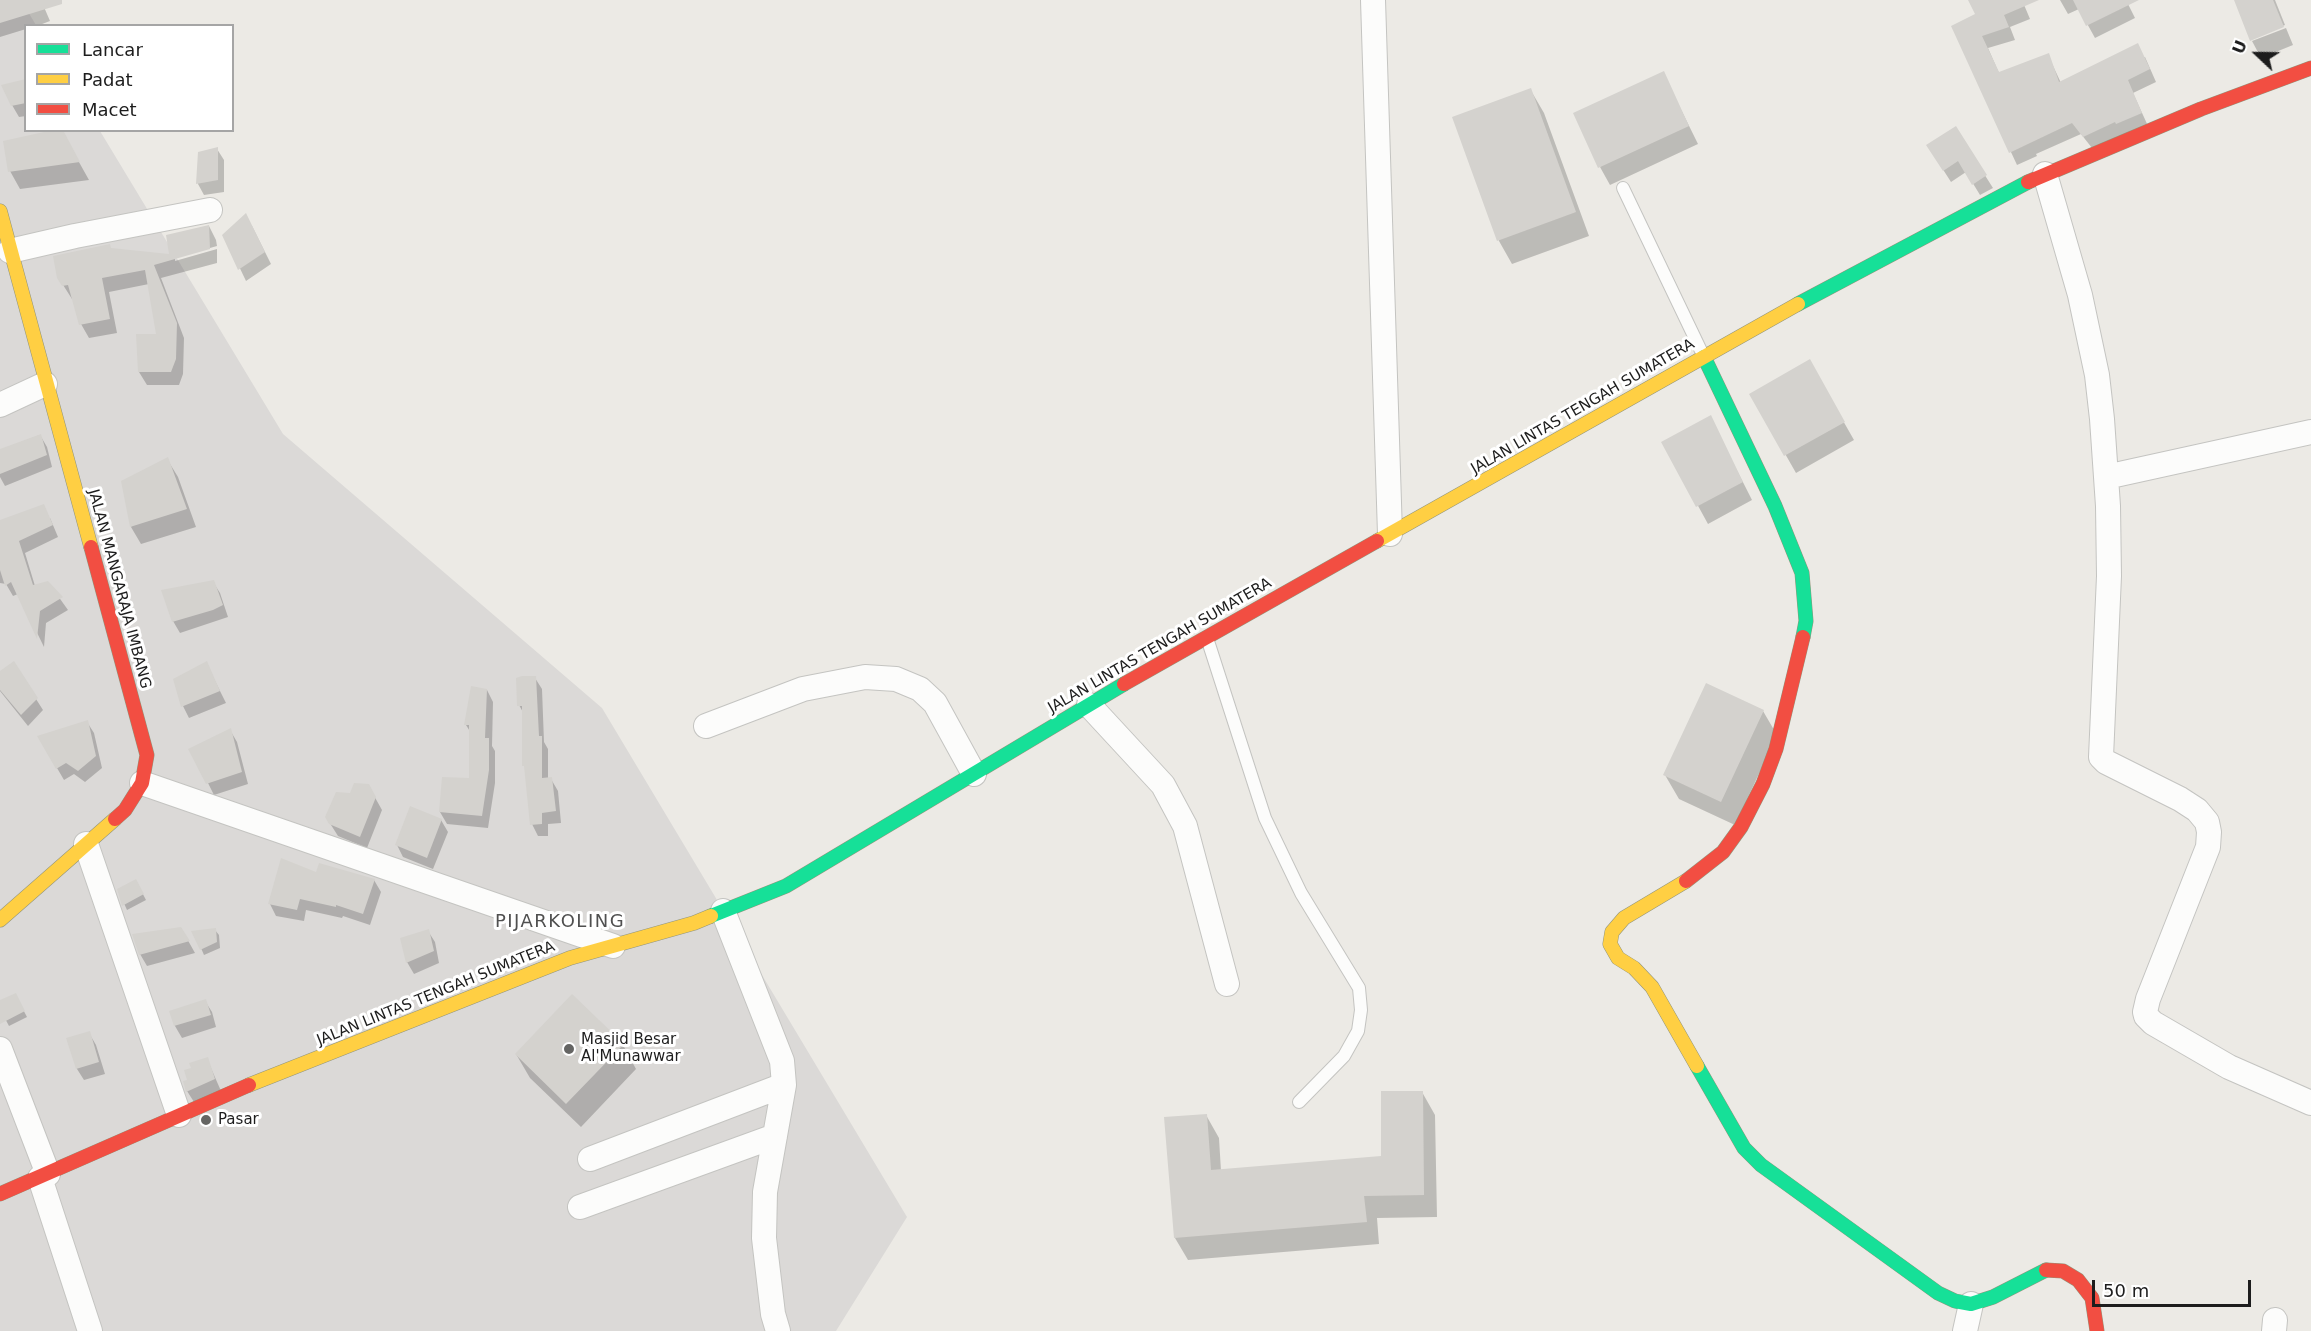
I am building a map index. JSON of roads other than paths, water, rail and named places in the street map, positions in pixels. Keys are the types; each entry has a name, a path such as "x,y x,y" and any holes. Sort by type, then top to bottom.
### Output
{"main road":[{"name":"JALAN LINTAS TENGAH SUMATERA","path":"0,1194 179,1115 570,958 694,923 786,886 1206,637 1822,290 2045,174 2201,109 2311,69"},
{"name":"JALAN MANGARAJA IMBANG","path":"0,211 147,755 142,783 125,810 0,920"},
{"path":"1704,357 1775,506 1802,573 1806,621 1776,749 1763,783 1741,827 1723,852 1691,878 1624,918 1612,932 1610,944 1618,958 1634,968 1652,987 1744,1148 1761,1165 1938,1293 1955,1302 1971,1304 1993,1297 2047,1270 2063,1271 2078,1280 2092,1298 2097,1331"}],"street":[{"path":"1373,0 1390,534"},
{"path":"2045,174 2080,295 2097,375 2106,477 2109,576 2101,757 2106,762 2197,810 2207,822 2210,832 2208,847 2148,999 2146,1016 2153,1023 2229,1067 2311,1104"},
{"path":"10,251 210,210"},
{"path":"0,405 45,384"},
{"path":"2106,477 2311,432"},
{"path":"706,726 803,689 865,677 897,679 920,689 935,703 974,774"},
{"path":"1089,705 1162,785 1185,826 1227,984"},
{"path":"142,783 613,946"},
{"path":"86,844 179,1115"},
{"path":"723,911 783,1061 784,1085 765,1192 764,1238 773,1314 778,1331"},
{"path":"0,1049 44,1176 90,1331"},
{"path":"590,1159 784,1085"},
{"path":"580,1207 775,1136"},
{"path":"1965,1331 1971,1304"}],"lane":[{"path":"1623,188 1704,357"},
{"path":"1206,637 1266,818 1301,893 1359,988 1358,1031 1344,1056 1299,1102"}],"place":[{"name":"Masjid Besar Al'Munawwar","path":"569,1049"},
{"name":"Pasar","path":"206,1120"}],"district":[{"name":"PIJARKOLING","path":"560,922"}]}
